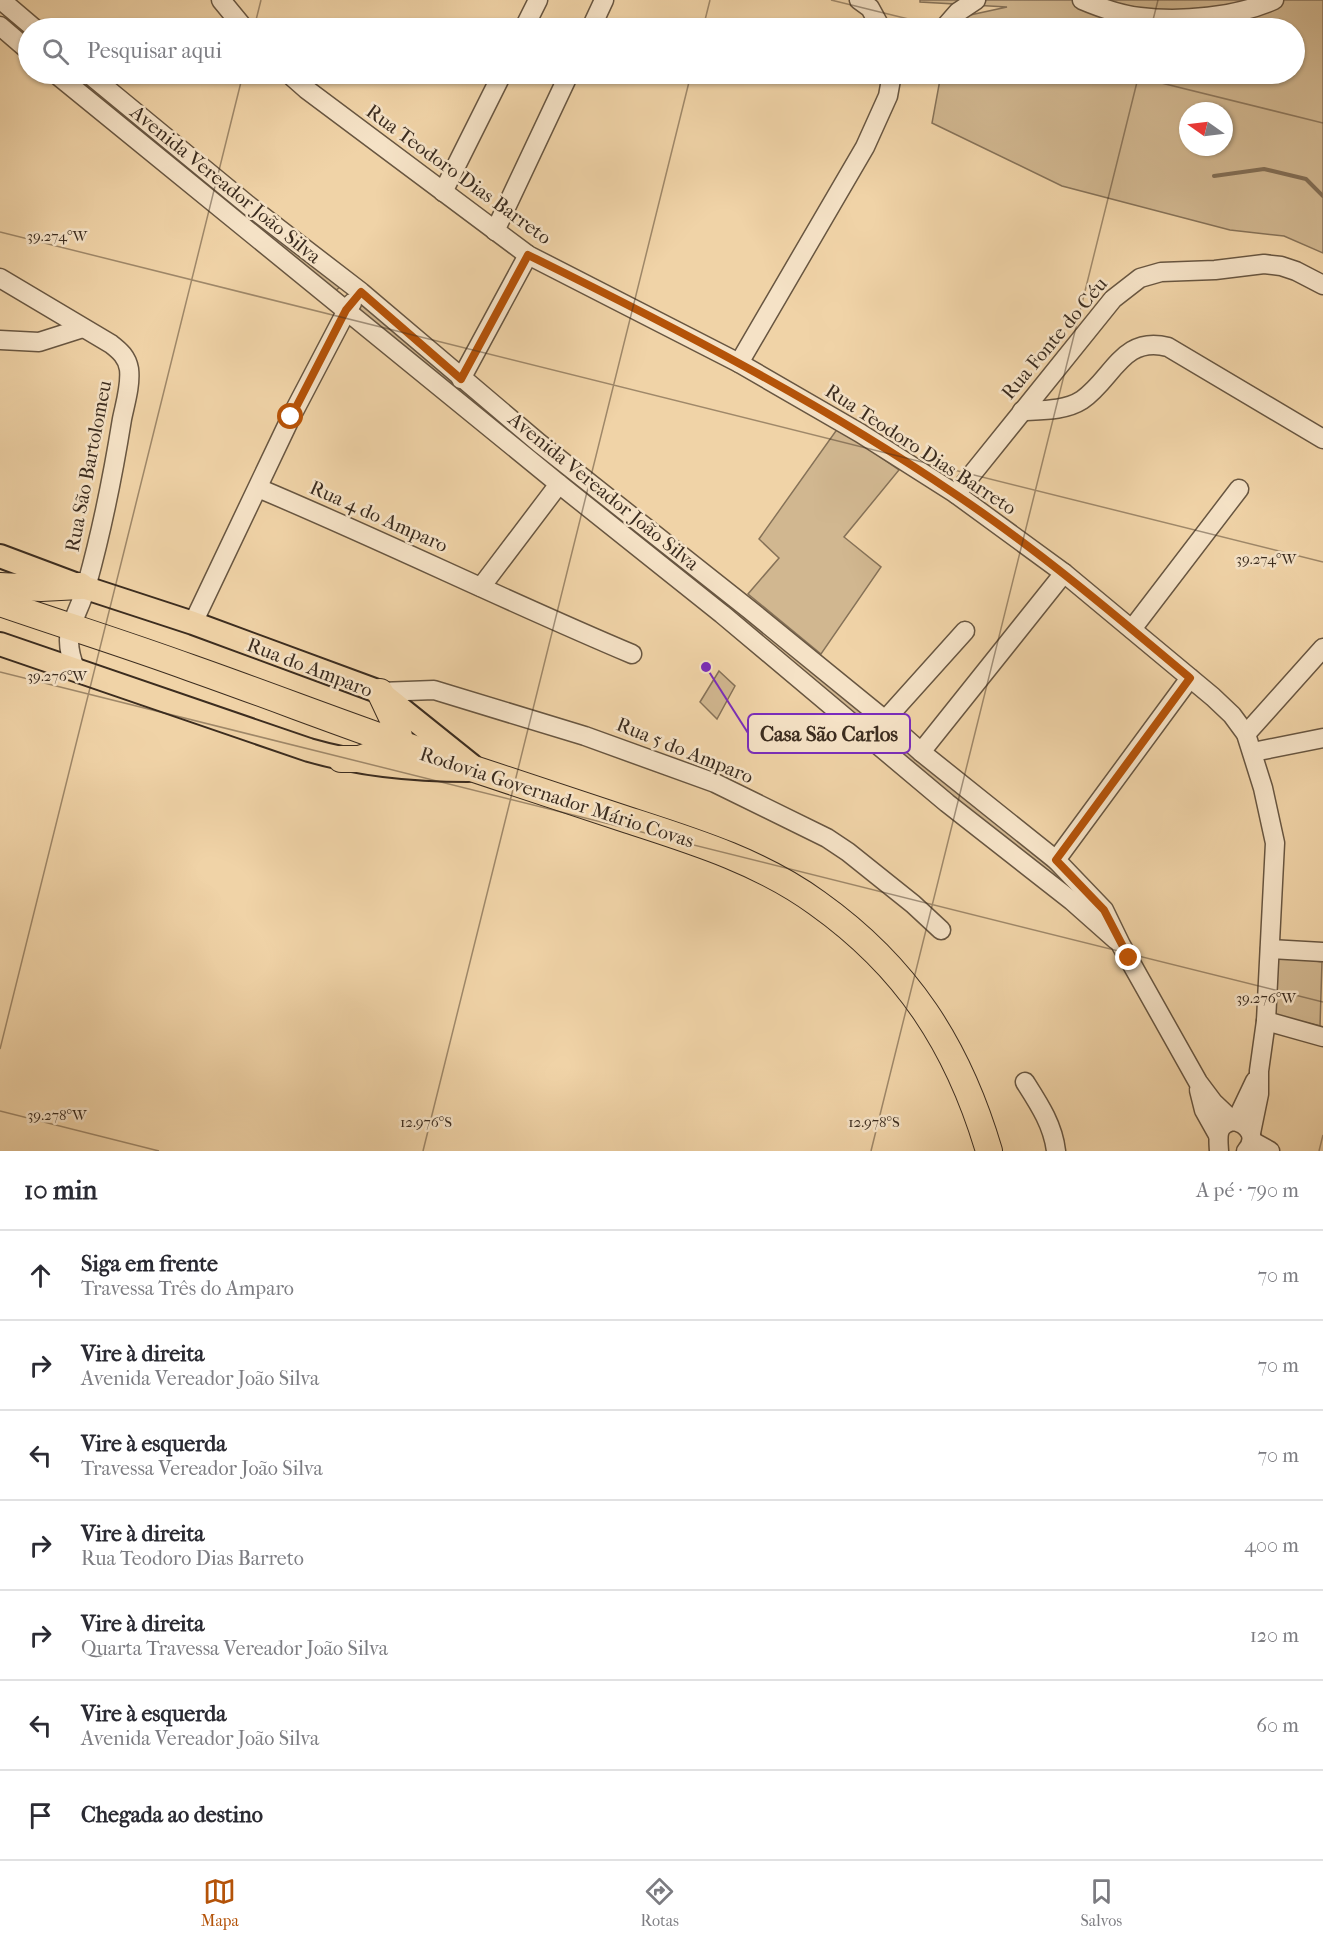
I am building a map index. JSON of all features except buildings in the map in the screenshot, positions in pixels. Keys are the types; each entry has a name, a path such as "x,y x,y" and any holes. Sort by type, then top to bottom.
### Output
{"highway":[{"path":"0,586 83,587"},
{"name":"Rodovia Governador Mário Covas","path":"0,603 190,667 401,745 697,843 783,881 829,911 878,955 915,994 955,1060 978,1116 989,1151"},
{"path":"341,759 359,759 401,745 397,728 380,692"}],"main road":[{"name":"Rua do Amparo","path":"0,556 83,587 193,623 380,692 477,770"},
{"path":"0,644 341,759 425,770 477,770"}],"street":[{"path":"1,0 22,18"},
{"path":"221,0 236,18"},
{"path":"529,18 538,0"},
{"path":"596,18 604,0"},
{"path":"953,18 976,0"},
{"path":"1082,0 1117,13 1150,18"},
{"path":"1174,18 1247,10 1274,0"},
{"path":"865,3 875,18"},
{"name":"Avenida Vereador João Silva","path":"68,84 722,614 947,803 1072,901 1121,945"},
{"name":"Avenida Vereador João Silva","path":"101,84 249,205 361,292 466,383 1056,860 1104,910 1121,945 1198,1082 1213,1102 1235,1121 1246,1125 1249,1145 1270,1151"},
{"name":"Rua Teodoro Dias Barreto","path":"300,84 528,255 739,363 860,433 956,494 1064,573 1232,715 1246,734 1253,752 1275,843 1266,1021 1259,1071 1259,1094 1249,1145"},
{"path":"443,192 497,84"},
{"path":"495,231 564,84"},
{"path":"739,363 865,147 888,96 890,84"},
{"path":"458,402 528,255"},
{"name":"Rua Fonte do Céu","path":"956,494 1113,299 1140,278 1161,272 1215,270 1264,264 1296,271 1323,285"},
{"name":"Rua São Bartolomeu","path":"0,278 111,344 122,353 127,361 129,377 112,476 83,587 70,627"},
{"path":"193,623 291,417 346,310 361,292"},
{"path":"0,340 39,342 83,328"},
{"path":"1022,411 1050,410 1080,401 1105,380 1126,353 1137,348 1159,345 1168,347 1323,439"},
{"path":"481,587 559,484"},
{"name":"Rua 4 do Amparo","path":"258,488 364,533 632,654"},
{"path":"1132,629 1239,489"},
{"path":"602,518 613,502"},
{"path":"921,752 1064,573"},
{"path":"70,627 69,645 76,671"},
{"path":"885,720 965,631"},
{"path":"1246,734 1323,648"},
{"path":"1056,860 1190,678"},
{"name":"Rua 5 do Amparo","path":"380,692 434,690 585,736 715,783 827,838 913,904 941,930"},
{"path":"1253,752 1323,738"},
{"path":"1270,949 1323,952"},
{"path":"1266,1021 1323,1037"},
{"name":"Rua Teodoro Dias Barreto","path":"1235,1121 1259,1071"},
{"path":"1025,1082 1047,1117 1054,1136 1056,1151"},
{"name":"Avenida Vereador João Silva","path":"1198,1082 1204,1110 1220,1146"},
{"name":"Avenida Vereador João Silva","path":"1220,1146 1223,1125 1235,1121"}],"shaded area":[{"path":"920,0 1323,0 1323,253 1284,236 1230,230 1062,186 932,123 939,84 1305,84 1305,18 957,18 1007,7 920,2"},
{"path":"70,84 94,84 340,287 330,295"},
{"path":"352,297 612,509 602,520 342,306"},
{"path":"838,428 899,470 844,537 881,567 821,654 748,594 779,558 759,539"},
{"path":"623,515 1066,881 1072,890 613,529"},
{"path":"719,671 735,686 717,719 700,702"},
{"path":"1276,955 1322,962 1320,1026 1270,1014"}],"waterway":[{"path":"1214,176 1264,169 1306,179 1323,196"}],"place":[{"name":"Casa São Carlos","path":"706,667"}],"route":[{"path":"291,417 346,310 361,292 461,379 528,255 739,363 860,433 956,494 1064,573 1190,678 1056,860 1104,910 1129,958"}]}
